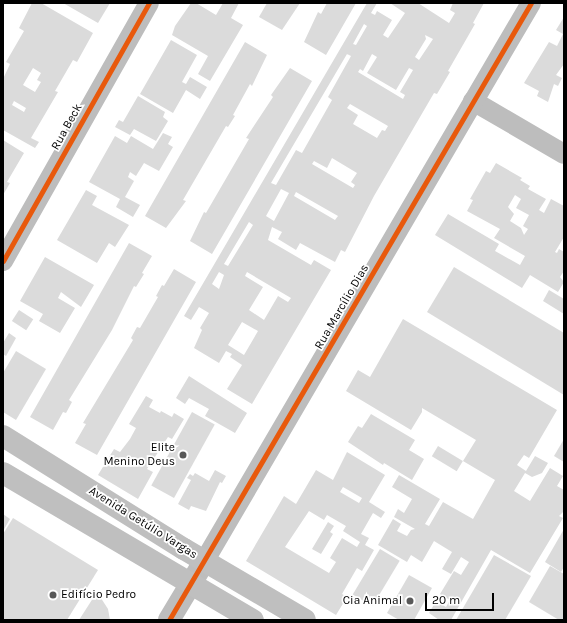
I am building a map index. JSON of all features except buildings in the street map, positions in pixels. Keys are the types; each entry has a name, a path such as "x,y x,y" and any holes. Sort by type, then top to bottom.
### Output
{"main road":[{"name":"Avenida Getúlio Vargas","path":"3,436 184,549 305,620"},
{"path":"3,473 253,620"},
{"path":"169,572 175,569 180,563 184,549"},
{"path":"211,596 213,583 226,574"}],"street":[{"name":"Rua Beck","path":"3,261 149,3"},
{"name":"Rua Marcílio Dias","path":"169,620 531,3"},
{"path":"474,101 564,154"}],"cycle path":[{"path":"3,261 149,3"},
{"path":"169,620 531,3"}],"place":[{"name":"Elite Menino Deus","path":"183,455"},
{"name":"Edifício Pedro","path":"53,595"},
{"name":"Cia Animal","path":"410,601"}]}
